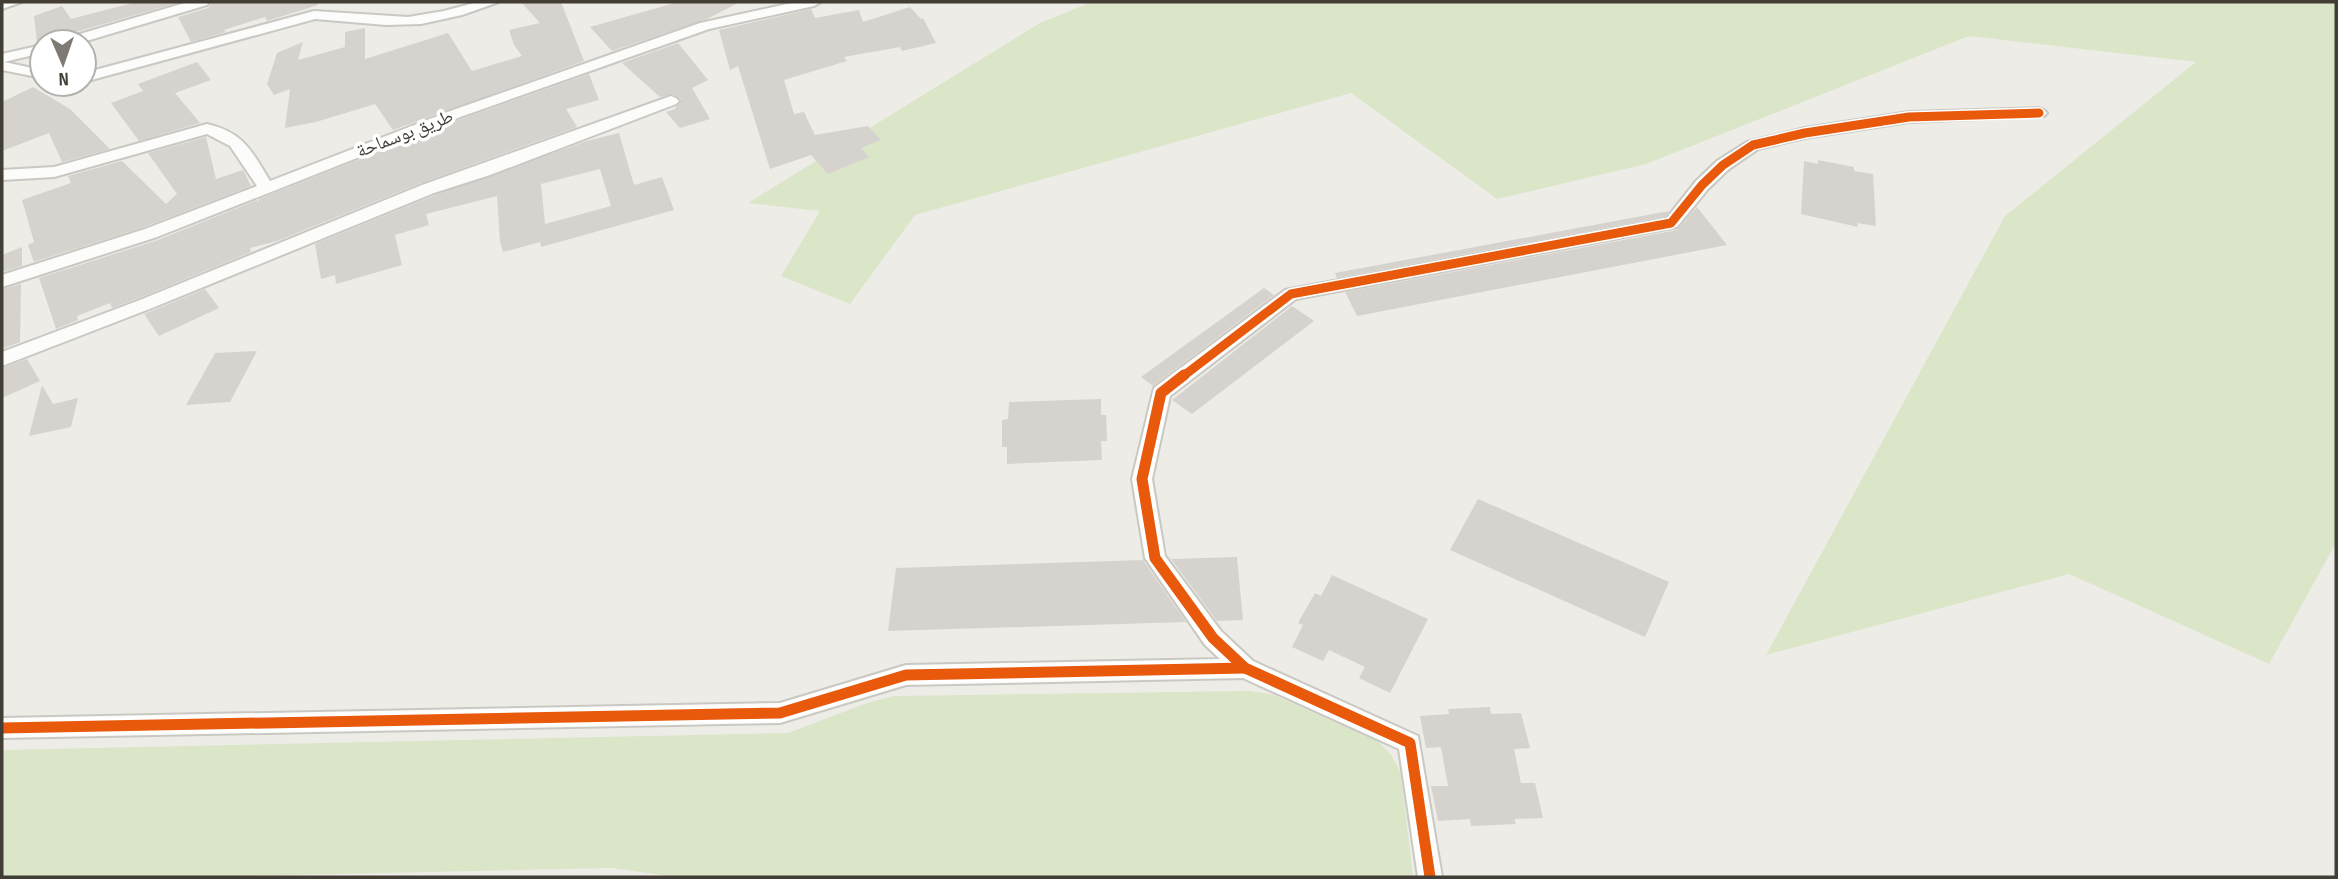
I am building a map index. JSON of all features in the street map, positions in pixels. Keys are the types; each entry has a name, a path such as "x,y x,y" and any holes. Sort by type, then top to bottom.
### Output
{"street":[{"path":"2,5 15,2"},
{"path":"98,33 202,2"},
{"path":"98,74 314,15 333,13 394,22 418,20 492,2"},
{"path":"732,19 753,2"},
{"name":"طريق بوسماحة","path":"2,281 151,233 457,113 705,26 814,2"},
{"path":"2,58 28,52"},
{"path":"2,66 28,71"},
{"path":"2,359 146,304 428,189 484,172 671,101"},
{"path":"1430,877 1410,743 1245,668 1213,638 1155,558 1142,479 1161,393 1290,294 1671,223 1709,178 1753,145 1805,133 1909,117 2039,113"},
{"path":"2,175 18,177 52,172 188,132 207,129 220,130 236,139 266,188"},
{"path":"2,728 780,713 906,675 1245,668"}],"green space":[{"path":"1092,2 2336,2 2336,543 2269,664 2069,574 1766,655 2005,216 2196,62 1969,36 1646,164 1497,199 1351,93 915,215 850,304 781,276 820,211 748,203 1040,23"},
{"path":"1248,691 1271,694 1378,741 1391,755 1401,773 1413,877 677,877 611,868 199,877 2,877 2,750 788,733 893,696"}],"building":[{"path":"136,2 180,2 90,28 35,28 34,16 62,6 71,19"},
{"path":"212,2 318,2 318,5 267,21 265,17 191,42 178,17 208,8"},
{"path":"521,2 561,2 584,61 393,130 375,104 316,122 285,128 290,89 274,95 267,84 277,53 303,42 298,60 345,47 345,32 365,28 365,59 448,33 472,71 522,56 514,45 509,30 540,23"},
{"path":"678,2 740,2 707,19 612,51 590,27"},
{"path":"910,7 923,18 936,43 902,51 900,47 844,57 847,61 784,80 794,114 804,112 815,135 868,126 881,140 861,148 869,157 828,174 811,155 770,169 738,66 730,70 719,30 811,9 815,18 859,10 863,22"},
{"path":"678,43 708,80 692,88 710,119 680,128 666,112 675,109 681,99 672,94 660,97 622,63"},
{"path":"197,62 211,80 175,93 200,123 139,141 111,103 143,91 138,84"},
{"path":"589,74 599,100 566,109 577,127 421,183 277,241 250,248 251,252 112,308 110,303 77,316 78,320 56,329 39,278 158,240 257,200 258,203 259,199 464,118"},
{"path":"28,89 28,98 52,98 70,109 110,149 62,162 49,133 2,151 2,102"},
{"path":"619,133 634,185 662,177 674,210 541,247 540,242 503,252 497,196 426,214 429,225 395,235 402,265 336,284 335,275 321,279 315,244 435,195 587,141","holes":["600,169 611,206 545,224 541,184"]},
{"path":"206,137 216,179 243,170 251,186 144,227 34,262 28,245 34,242 22,200 71,183 68,176 122,161 166,204 177,194 148,153"},
{"path":"1818,160 1873,174 1876,226 1857,223 1858,227 1801,214 1804,161 1818,164"},
{"path":"1697,207 1727,245 1357,316 1345,292 1677,230"},
{"path":"1669,211 1665,217 1337,278 1335,273"},
{"path":"22,247 22,266 2,272 2,255"},
{"path":"21,284 20,342 2,349 2,289"},
{"path":"1264,288 1274,295 1153,386 1141,377"},
{"path":"205,289 219,308 159,336 144,314"},
{"path":"1292,306 1314,321 1192,414 1172,400"},
{"path":"257,351 230,402 186,405 215,353"},
{"path":"27,359 40,381 2,398 2,368"},
{"path":"42,385 53,404 78,398 71,427 29,436"},
{"path":"1101,399 1101,415 1106,415 1107,441 1101,441 1102,460 1007,464 1007,447 1002,447 1002,420 1008,419 1009,402"},
{"path":"1478,499 1669,582 1645,637 1450,550"},
{"path":"1237,557 1243,620 1217,621 1171,559"},
{"path":"1143,560 1186,622 888,631 896,568"},
{"path":"1332,575 1428,619 1390,693 1359,678 1365,667 1329,650 1323,661 1292,647 1303,625 1298,623 1315,593 1321,596"},
{"path":"1490,707 1491,714 1521,713 1530,748 1514,749 1521,783 1535,783 1543,818 1514,819 1516,824 1471,826 1470,819 1438,821 1431,786 1448,786 1441,747 1426,748 1420,716 1449,714 1448,709"}],"cycle path":[{"path":"1430,877 1410,743 1245,668 1213,638 1155,558 1142,479 1161,393 1291,294 1671,223 1702,185 1723,165 1753,145 1805,133 1909,117 2039,113"},
{"path":"2,728 780,713 906,675 1245,668"}]}
